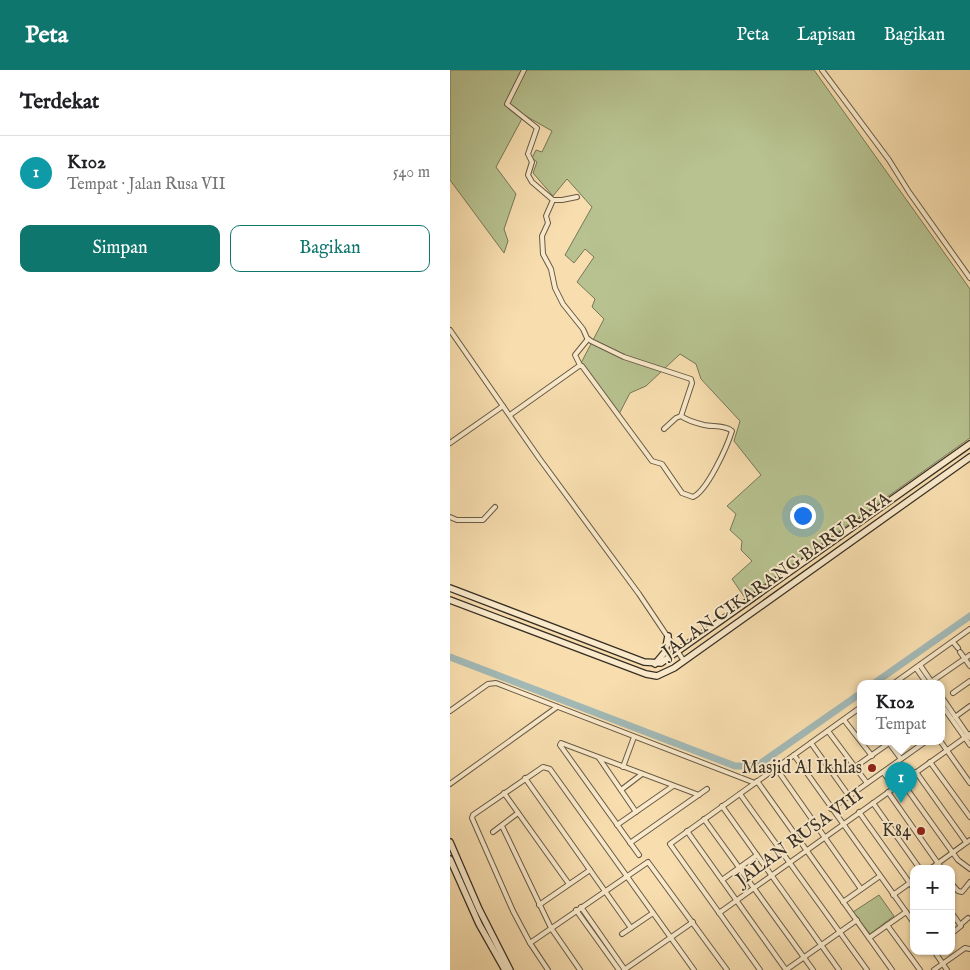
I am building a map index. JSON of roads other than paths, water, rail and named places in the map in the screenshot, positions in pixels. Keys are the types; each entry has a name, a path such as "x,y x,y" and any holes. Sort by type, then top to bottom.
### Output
{"main road":[{"name":"JALAN CIKARANG BARU RAYA","path":"450,588 644,662 655,664 665,661 678,652 970,444"},
{"name":"JALAN CIKARANG BARU RAYA","path":"450,600 646,674 657,676 666,673 684,661 970,457"},
{"path":"941,465 948,473"},
{"path":"655,664 665,652 668,636"},
{"path":"450,842 479,909 510,970"},
{"path":"450,859 479,924 504,970"}],"street":[{"path":"524,70 507,104 536,128 537,132 530,144 528,154 532,162 528,176 532,182 553,200 577,197"},
{"path":"822,70 889,160 909,192 970,278"},
{"path":"553,200 546,216 548,224 542,236 543,254 551,269 556,288 564,304 583,329 588,339 624,357 691,379 692,383 680,416 664,429"},
{"path":"450,330 684,661"},
{"path":"588,339 575,355 580,365 652,461 662,464 682,493 692,497 701,491 732,432 729,429 690,422 680,416"},
{"path":"510,415 580,365"},
{"path":"450,443 503,406"},
{"path":"450,518 457,520 483,520 495,506"},
{"path":"901,680 970,629"},
{"path":"953,642 970,666"},
{"path":"936,680 970,655"},
{"path":"918,667 927,680"},
{"path":"945,698 970,680"},
{"path":"450,712 492,683 513,689 634,737 756,782 892,970"},
{"path":"945,704 968,736 970,745"},
{"path":"945,704 968,736"},
{"path":"955,717 970,706"},
{"path":"450,784 557,707"},
{"path":"760,970 670,845 857,710"},
{"path":"844,720 857,737"},
{"path":"828,731 867,783"},
{"name":"JALAN RUSA VIII","path":"719,912 968,736"},
{"path":"623,767 634,737"},
{"path":"639,856 560,744 563,743 598,758 699,795"},
{"path":"811,743 849,796"},
{"path":"863,745 872,756"},
{"path":"855,767 886,745"},
{"path":"890,745 900,759"},
{"path":"831,809 920,745"},
{"path":"942,745 970,783"},
{"path":"794,755 910,918"},
{"path":"598,758 636,812"},
{"path":"930,762 970,817"},
{"path":"548,970 530,943 513,911 472,818 473,815 540,767 550,769 692,968 687,970"},
{"path":"776,768 861,889"},
{"path":"883,772 894,787"},
{"path":"916,772 968,841 935,865"},
{"path":"621,790 642,774"},
{"path":"525,778 631,928"},
{"path":"743,778 747,788"},
{"path":"902,782 952,852 960,862 970,869"},
{"path":"617,825 673,786"},
{"path":"630,843 707,790"},
{"path":"888,792 938,863"},
{"path":"504,793 569,884"},
{"path":"740,794 867,970"},
{"path":"873,803 917,865"},
{"path":"722,806 839,970"},
{"path":"859,812 910,883 893,895"},
{"path":"493,832 518,813"},
{"path":"704,819 813,970"},
{"path":"502,826 551,928 580,970"},
{"path":"687,831 786,970 857,920"},
{"path":"722,880 757,855"},
{"path":"530,943 644,863 649,862 728,970"},
{"path":"539,905 590,870"},
{"path":"843,902 880,876"},
{"path":"955,888 962,892 970,882"},
{"path":"581,907 624,970 693,922"},
{"path":"576,910 619,970"},
{"path":"869,938 906,912"},
{"path":"622,934 653,913"},
{"path":"955,918 960,925"},
{"path":"955,931 968,918"},
{"path":"887,925 920,970"},
{"path":"934,970 965,948 970,949"},
{"path":"937,955 947,970"}],"waterway":[{"path":"879,680 970,616"},
{"path":"450,657 735,766 750,766 761,763 857,696"}],"place":[{"name":"Masjid Al Ikhlas","path":"872,768"},
{"name":"K102","path":"901,803"},
{"name":"K84","path":"921,831"}]}
